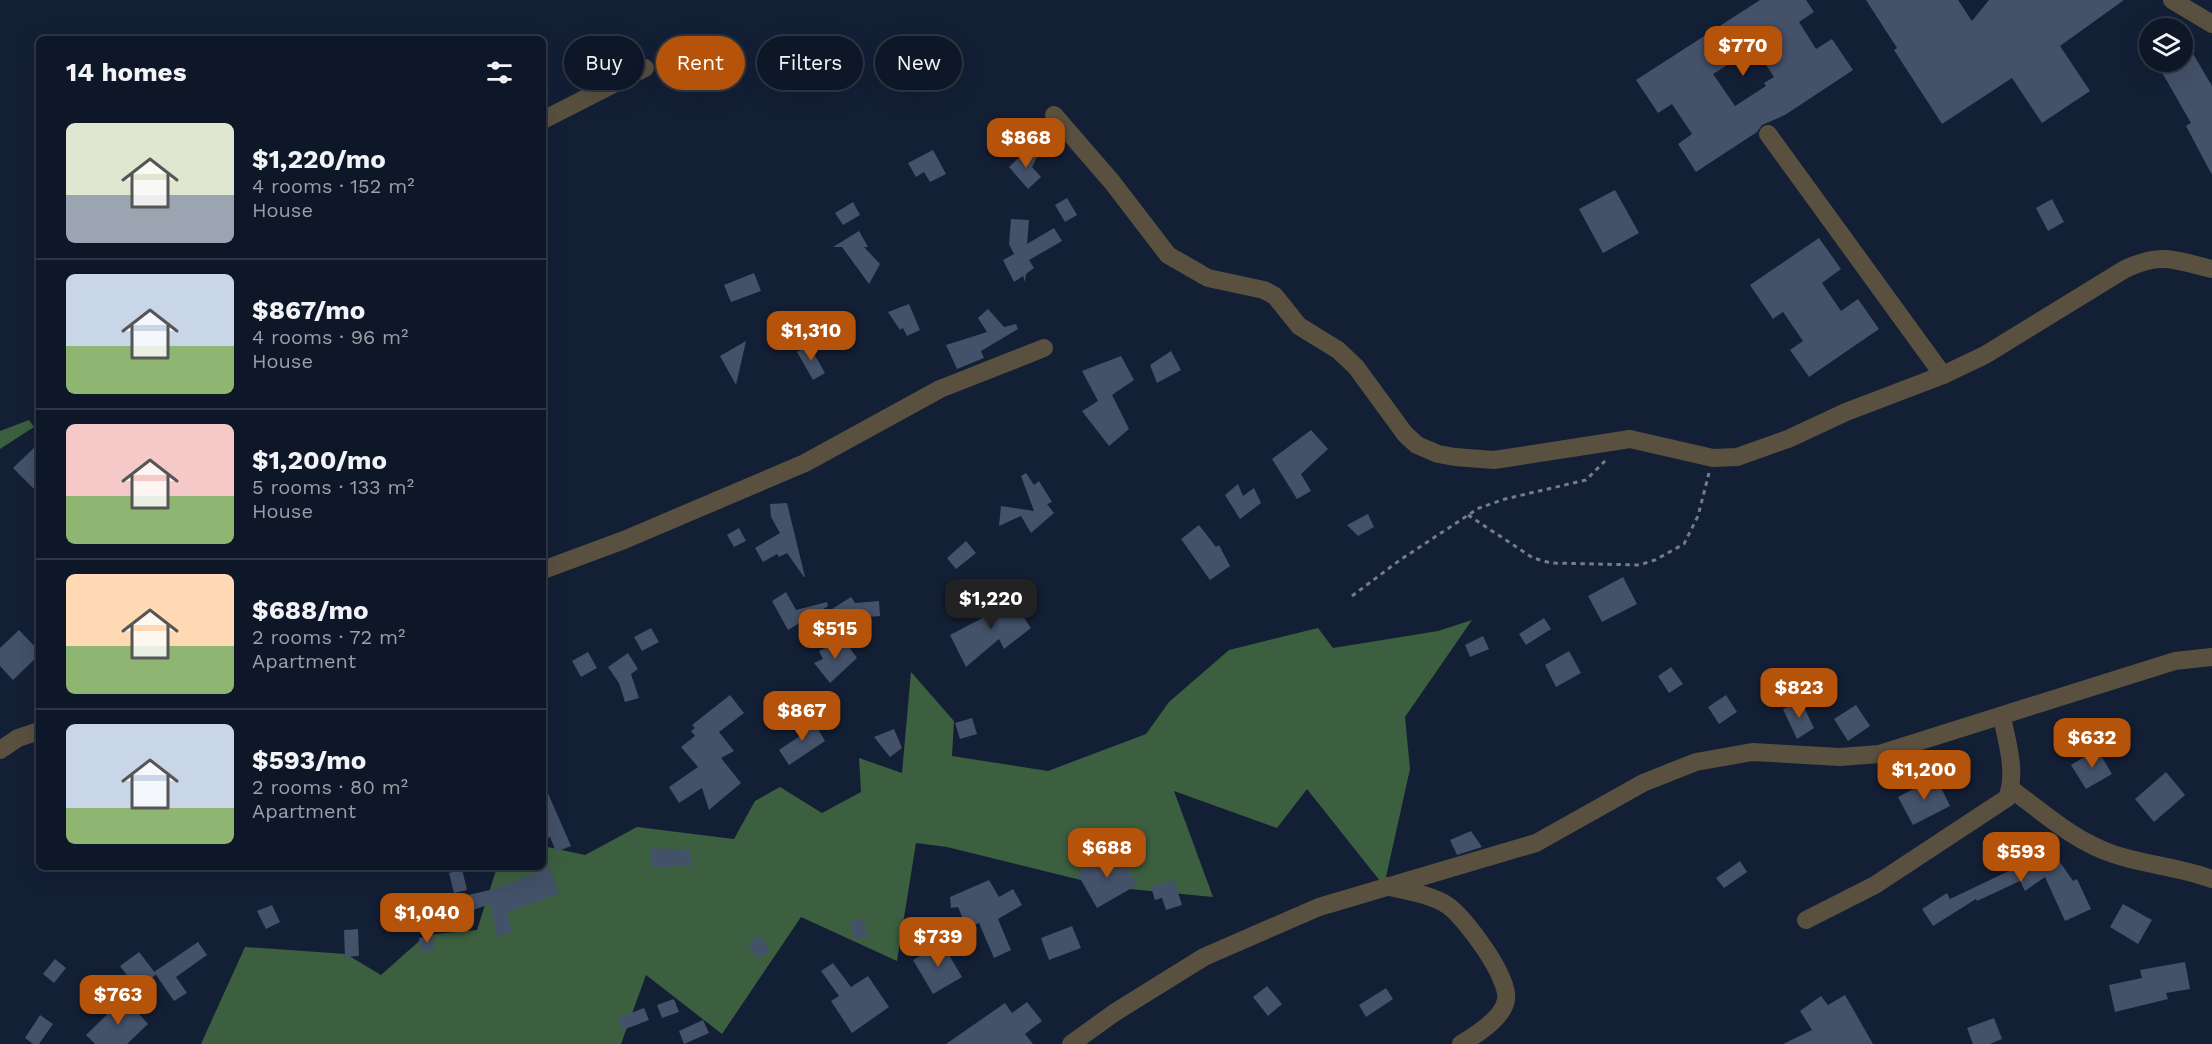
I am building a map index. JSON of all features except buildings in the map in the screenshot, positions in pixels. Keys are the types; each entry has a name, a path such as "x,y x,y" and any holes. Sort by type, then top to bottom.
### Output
{"street":[{"path":"2172,0 2212,24"},
{"path":"546,118 645,68"},
{"path":"1054,115 1112,182 1168,255 1208,278 1264,290 1275,296 1299,326 1338,350 1356,367 1405,434 1417,445 1438,454 1494,460 1630,439 1713,458 1737,457 1788,439 1846,412 1942,375 1985,355 2125,269 2147,259 2163,257 2212,269"},
{"path":"1768,134 1942,375"},
{"path":"546,569 624,540 805,463 940,389 1044,348"},
{"path":"1071,1044 1114,1013 1204,957 1319,907 1536,843 1643,783 1696,762 1752,752 1839,758 1879,754 2175,661 2212,657"},
{"path":"1806,920 1875,885 1987,814 2007,798 2011,789 2011,765 2002,717"},
{"path":"0,750 18,738 36,732"},
{"path":"2011,789 2074,836 2110,853 2187,870 2212,879"},
{"path":"1384,886 1446,904 1460,915 1500,973 1506,989 1506,1002 1498,1015 1461,1044"}],"path":[{"path":"1352,596 1468,515 1505,499 1586,480 1621,441"},
{"path":"1468,515 1533,558 1551,563 1639,565 1655,560 1684,544 1698,516 1713,458"}],"green space":[{"path":"29,420 34,427 0,449 0,431"},
{"path":"1472,620 1405,717 1410,769 1384,886 1307,789 1277,828 1174,791 1213,897 1109,887 947,847 916,843 897,961 801,917 722,1034 646,975 621,1044 201,1044 245,947 346,954 381,975 426,935 477,930 496,870 546,870 546,847 585,855 637,827 734,839 755,801 780,787 822,813 861,792 859,758 902,773 911,672 954,721 952,756 1048,771 1146,734 1169,702 1229,650 1318,628 1333,648 1438,631"}]}
